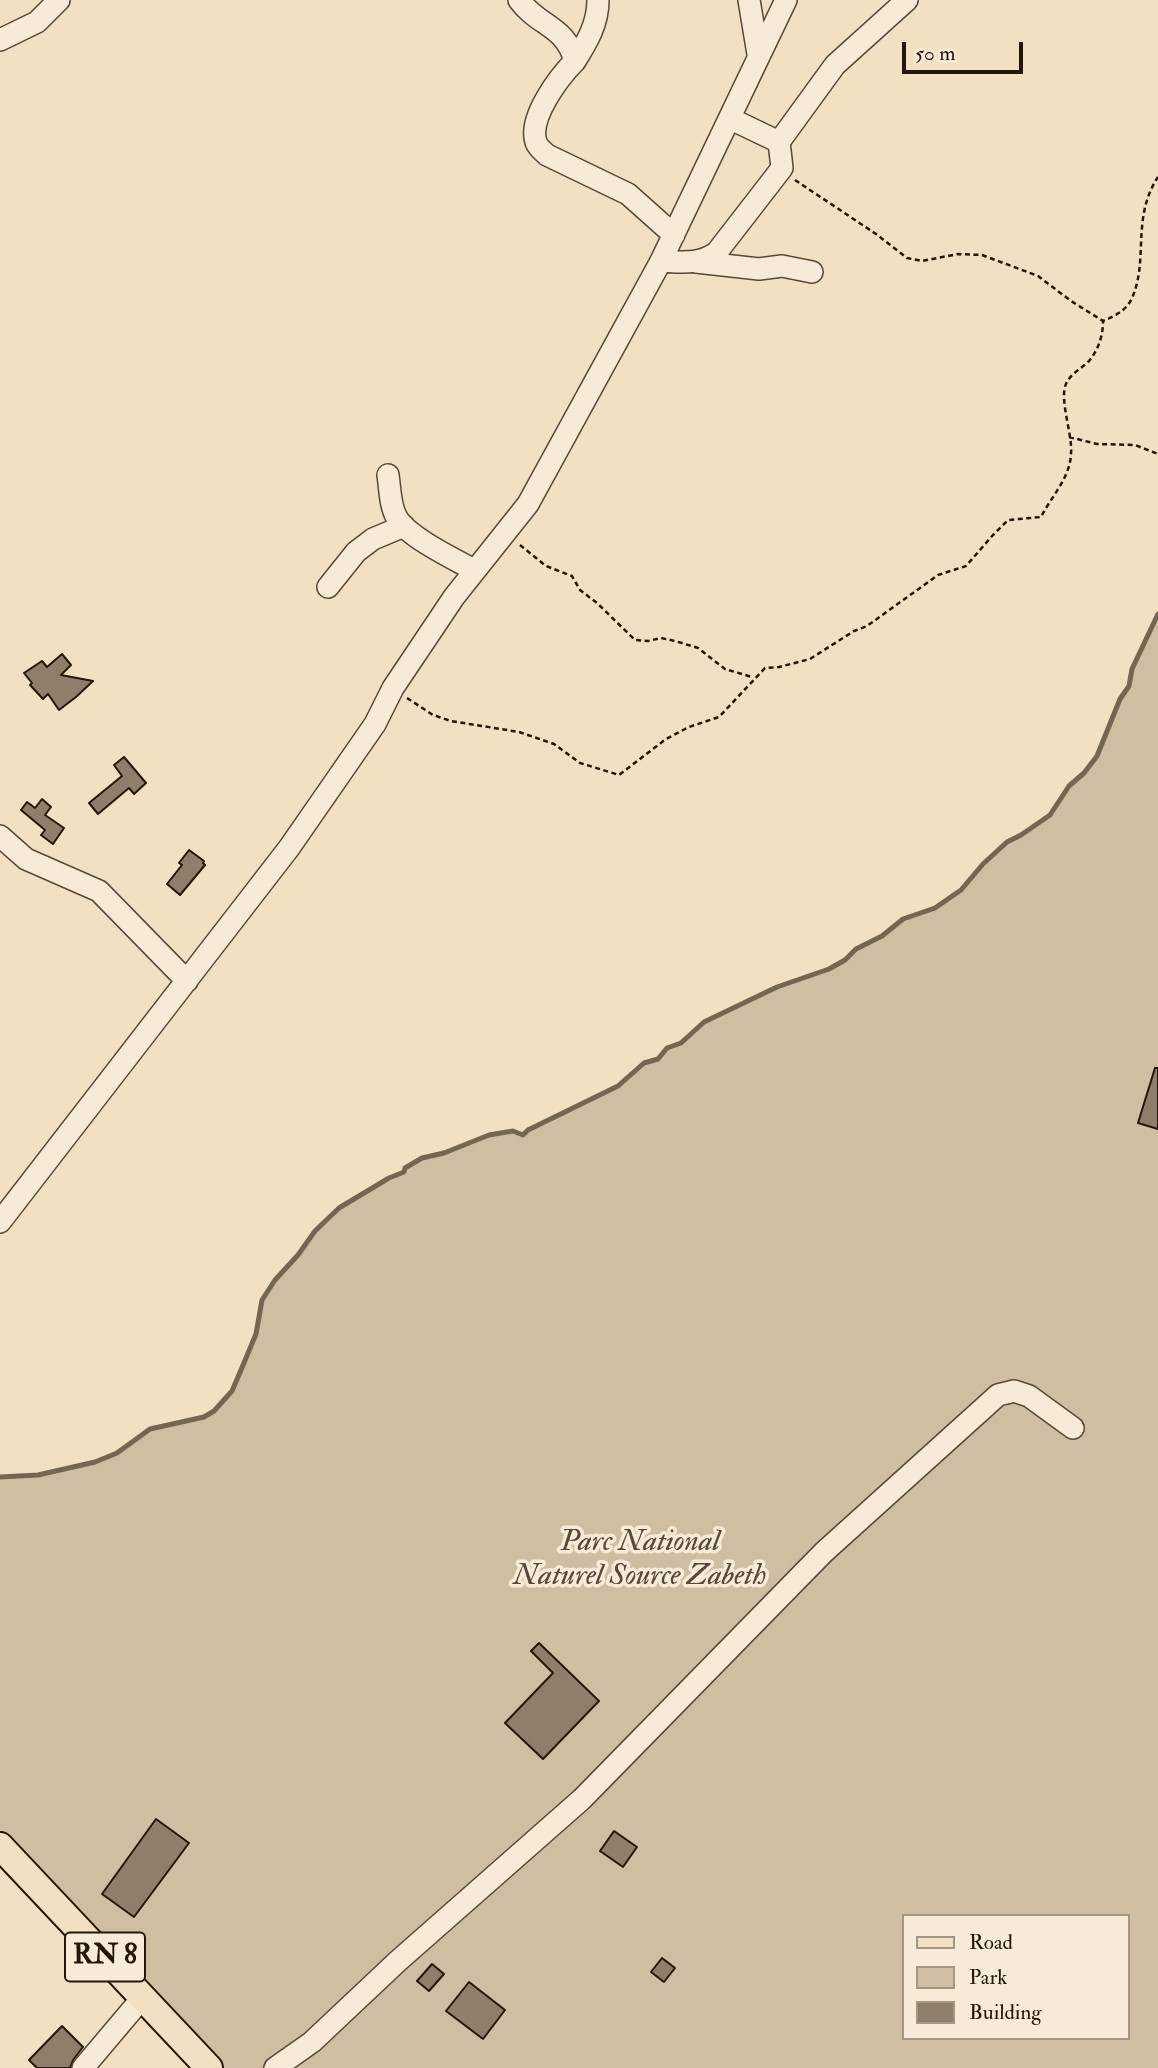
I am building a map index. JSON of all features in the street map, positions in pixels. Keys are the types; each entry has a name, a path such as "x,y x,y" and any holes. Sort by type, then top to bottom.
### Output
{"main road":[{"name":"RN 8","path":"0,1846 209,2068"}],"street":[{"path":"0,40 37,22 59,0"},
{"path":"519,0 528,12 562,34 575,61"},
{"path":"598,0 596,21 587,42 575,61 558,78 541,111 535,140 539,148 548,155 628,194 674,235"},
{"path":"749,0 758,54"},
{"path":"0,1222 297,836 375,724 393,688 454,597 528,504 662,261 731,119 758,54 786,0"},
{"path":"696,262 708,260 717,252 782,168 779,142 835,65 907,0"},
{"path":"731,119 779,142"},
{"path":"662,261 759,269 782,266 812,272"},
{"path":"388,475 395,517 437,550 474,570"},
{"path":"328,587 364,545 404,526"},
{"path":"0,836 26,859 99,891 187,981"},
{"path":"275,2068 312,2042 398,1961 582,1799 824,1552 998,1395 1014,1391 1029,1396 1073,1427"},
{"path":"83,2068 143,1997"}],"path":[{"path":"782,168 799,183 876,233 907,258 922,261 958,254 982,256 1038,276 1103,321"},
{"path":"1103,321 1120,314 1132,298 1138,273 1143,208 1158,177"},
{"path":"393,688 433,715 451,721 519,732 554,744 580,763 619,775 666,739 689,727 719,717 765,668 810,659 854,631 867,626 938,575 966,566 1008,520 1041,517 1049,500 1057,493 1072,454 1065,386 1073,373 1089,360 1097,348 1103,335 1103,321"},
{"path":"1069,437 1097,444 1135,445 1158,454"},
{"path":"507,529 529,554 546,566 572,576 580,590 635,640 676,640 698,648 725,669 754,678"}],"green space":[{"name":"Parc National Naturel Source Zabeth","path":"1158,614 1158,2068 209,2068 0,1846 0,1477 38,1475 95,1462 117,1453 150,1429 204,1417 214,1411 232,1391 256,1334 262,1300 315,1231 339,1208 404,1172 405,1168 422,1158 444,1153 489,1135 513,1131 522,1135 617,1086 644,1063 658,1059 667,1048 681,1043 704,1022 777,987 829,969 845,960 856,949 882,936 903,919 935,908 961,890 983,864 1007,842 1050,815 1069,786 1097,756 1120,699 1129,686 1132,669"}],"building":[{"path":"62,654 71,665 61,675 93,681 59,710 48,694 43,699 30,685 32,683 24,673 42,661 47,667"},
{"path":"124,757 146,783 134,794 129,788 98,814 89,803 122,776 114,765"},
{"path":"42,799 51,807 45,815 64,828 53,844 41,835 45,830 21,810 27,802 35,808"},
{"path":"189,850 204,861 205,865 180,895 167,884 182,865 179,863"},
{"path":"1155,1068 1158,1068 1158,1129 1138,1123"},
{"path":"539,1643 599,1701 543,1759 505,1723 553,1673 531,1651"},
{"path":"156,1819 189,1843 134,1917 102,1894"},
{"path":"614,1831 637,1847 623,1867 600,1851"},
{"path":"662,1958 675,1968 664,1982 651,1972"},
{"path":"432,1964 444,1974 429,1991 417,1981"},
{"path":"469,1982 505,2010 483,2039 446,2011"},
{"path":"62,2026 83,2047 70,2068 37,2068 29,2060"}],"waterway":[{"path":"0,1477 38,1475 95,1462 117,1453 150,1429 204,1417 214,1411 232,1391 256,1334 262,1300 315,1231 339,1208 404,1172 405,1168 422,1158 444,1153 489,1135 513,1131 523,1135 528,1130 618,1086 644,1063 658,1059 667,1048 681,1043 704,1022 777,987 829,969 845,960 856,949 882,936 903,919 935,908 961,890 983,864 1007,842 1050,815 1069,786 1097,756 1120,699 1129,686 1132,669 1158,614"}]}
